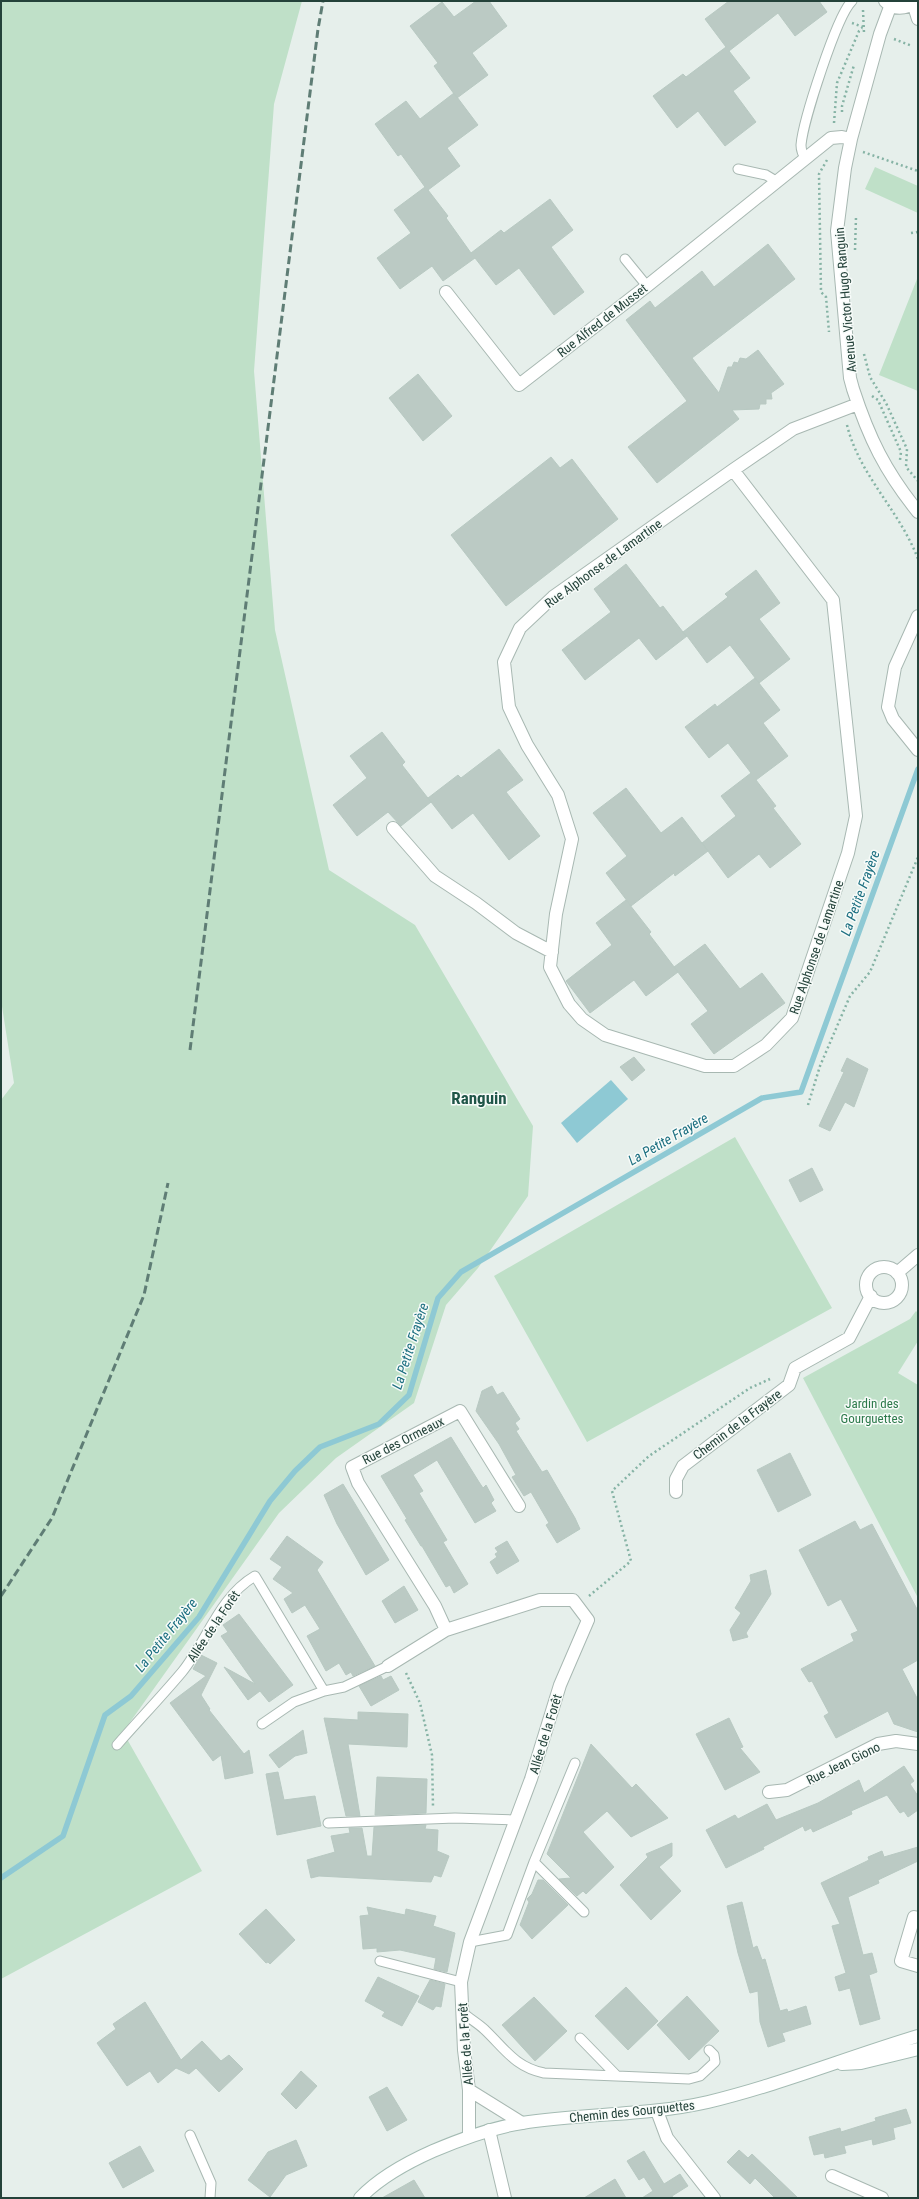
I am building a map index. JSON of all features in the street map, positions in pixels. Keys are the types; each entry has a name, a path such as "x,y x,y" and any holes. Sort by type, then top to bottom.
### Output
{"street":[{"path":"888,4 899,8 914,2 918,19"},
{"name":"Avenue Victor Hugo Ranguin","path":"888,4 850,139 837,231 850,378 858,404 882,461 897,486 918,512"},
{"name":"Rue Alfred de Musset","path":"446,292 519,384 647,286 831,138 850,139"},
{"name":"Rue Alphonse de Lamartine","path":"733,470 833,600 856,816 848,853 792,1018 766,1045 734,1066 705,1066 605,1035 582,1019 569,1004 550,967 556,914 572,838 558,794 527,745 509,707 504,662 520,628 553,597 733,470 793,430 858,404"},
{"path":"918,616 896,667 888,707 893,719 909,741 918,750"},
{"path":"394,828 435,876 476,903 516,933 552,952"},
{"path":"897,1273 918,1255"},
{"path":"885,1267 897,1273 900,1277 902,1288 896,1298 892,1301 880,1302 871,1296 866,1286 867,1279 874,1270 885,1267"},
{"name":"Chemin de la Frayère","path":"676,1492 676,1479 683,1466 789,1385 795,1368 849,1338 871,1296"},
{"name":"Rue des Ormeaux","path":"446,1630 435,1606 358,1483 352,1467 460,1411 519,1506"},
{"name":"Allée de la Forêt","path":"388,1666 400,1660 446,1630 540,1600 573,1600 588,1620 560,1685 531,1779 514,1820 470,1942 461,1982 464,2050 469,2090 469,2136"},
{"name":"Rue Jean Giono","path":"769,1792 787,1790 878,1744 896,1741 918,1744"},
{"path":"918,1918 914,1917 901,1961 918,1966"},
{"name":"Chemin des Gourguettes","path":"360,2198 393,2171 469,2136 489,2130 522,2123 657,2111 707,2102 833,2064 856,2055 918,2036"},
{"name":"Chemin des Gourguettes","path":"833,2064 861,2063 918,2049"},
{"path":"469,2090 522,2123"},
{"path":"657,2111 666,2138 714,2198"},
{"path":"489,2130 505,2198"},
{"path":"832,2176 882,2198"}],"lane":[{"path":"806,159 801,146 805,122 841,19 848,5 852,1"},
{"path":"738,169 766,175 776,181"},
{"path":"625,259 647,286"},
{"name":"Allée de la Forêt","path":"117,1745 183,1671 216,1616 240,1584 255,1576 324,1691"},
{"name":"Allée de la Forêt","path":"262,1724 294,1702 324,1691 344,1687 388,1666"},
{"path":"470,1942 507,1935 534,1862 574,1763"},
{"path":"328,1823 420,1819 514,1820"},
{"path":"534,1862 584,1912"},
{"path":"380,1961 461,1982"},
{"path":"462,2014 484,2029 516,2062 531,2070 544,2073 689,2079 700,2076 715,2062 714,2054 709,2050"},
{"path":"580,2038 617,2076"},
{"path":"190,2135 211,2183 210,2198"}],"path":[{"path":"833,127 838,82 859,32 863,27 863,5"},
{"path":"841,19 868,29"},
{"path":"889,38 912,46"},
{"path":"859,152 918,170"},
{"path":"911,233 918,232"},
{"path":"866,358 870,377 886,403 907,450 906,467 918,481"},
{"path":"868,393 878,400 901,452 899,466"},
{"path":"847,425 870,476 907,532 918,558"},
{"path":"808,1105 820,1066 850,996 870,972 918,858"},
{"path":"400,1660 420,1703 432,1755 434,1790"}],"green space":[{"path":"1,1 302,1 274,104 254,371 275,630 329,870 415,925 533,1126 528,1196 478,1268 446,1305 414,1403 336,1458 279,1513 123,1732 202,1871 1,1979 1,1100 14,1083 1,1000"},
{"path":"875,167 918,186 918,213 865,189"},
{"path":"917,279 918,280 918,391 879,375"},
{"path":"735,1137 832,1308 587,1442 494,1276"},
{"name":"Jardin des Gourguettes","path":"916,1311 918,1313 918,1341 898,1373 918,1385 918,1598 803,1378 910,1319"}],"water":[{"path":"611,1080 628,1099 577,1143 561,1123"}],"building":[{"path":"476,1 489,1 507,26 472,53 488,75 457,98 434,66 438,63 410,26 442,2 454,17"},
{"path":"729,1 819,1 827,12 795,36 778,13 729,51 750,78 733,91 756,122 725,146 698,111 677,128 653,96 683,74 686,77 726,47 705,19"},
{"path":"454,93 478,125 447,148 460,166 428,190 448,216 446,218 471,253 501,230 504,233 550,199 573,230 551,247 584,292 554,315 519,268 496,285 475,258 443,281 432,266 400,289 377,258 411,233 394,210 425,187 401,154 398,156 375,124 406,101 420,119"},
{"path":"768,244 795,279 692,358 719,393 728,367 732,367 734,362 738,363 740,358 746,359 758,350 784,384 771,393 772,399 766,399 766,404 760,404 759,409 732,410 739,419 657,483 628,447 687,401 626,320 650,301 655,308 702,271 714,287"},
{"path":"418,374 452,416 423,441 389,398"},
{"path":"551,457 560,468 572,459 618,519 506,606 451,535"},
{"path":"626,564 660,608 663,606 686,636 683,632 728,597 725,594 756,570 780,603 759,619 790,659 759,683 730,645 707,663 687,636 656,660 639,638 585,680 562,650 611,612 594,589"},
{"path":"755,678 780,710 763,723 788,756 756,780 776,806 773,808 801,844 770,868 759,854 728,878 702,843 736,816 721,796 751,773 728,743 709,758 685,727 715,704 717,707"},
{"path":"382,732 405,762 402,765 431,802 401,826 388,812 357,836 333,805 367,778 350,756"},
{"path":"499,749 523,780 506,792 540,836 509,860 473,813 452,829 428,798 458,775 461,778"},
{"path":"626,788 661,833 682,817 708,851 675,876 674,873 631,906 606,873 627,856 593,813"},
{"path":"626,900 651,932 649,934 678,972 646,996 634,980 590,1013 566,981 612,945 596,923"},
{"path":"705,944 740,989 762,973 785,1003 714,1054 691,1024 708,1011 674,967"},
{"path":"634,1057 645,1070 632,1081 620,1067"},
{"path":"847,1058 868,1069 854,1107 845,1102 830,1131 819,1126 844,1072 841,1071"},
{"path":"812,1168 823,1190 800,1202 789,1180"},
{"path":"492,1386 497,1395 503,1392 520,1419 515,1423 519,1429 516,1431 542,1472 547,1470 580,1529 557,1543 546,1525 549,1523 531,1492 524,1496 512,1477 516,1475 499,1444 476,1411 482,1391"},
{"path":"451,1437 483,1488 486,1485 494,1500 491,1503 496,1511 475,1523 437,1460 413,1475 423,1491 419,1493 447,1540 443,1542 468,1584 454,1593 450,1585 446,1587 405,1520 407,1519 381,1476"},
{"path":"790,1453 811,1495 778,1512 757,1470"},
{"path":"343,1484 389,1560 366,1575 337,1524 324,1495"},
{"path":"855,1521 860,1530 872,1524 918,1611 918,1660 902,1669 918,1700 918,1732 894,1724 888,1711 836,1738 824,1716 829,1713 812,1681 809,1682 801,1669 854,1641 851,1634 858,1631 841,1599 828,1606 799,1550"},
{"path":"287,1536 323,1562 317,1570 375,1666 353,1676 351,1672 346,1675 339,1663 326,1671 307,1636 320,1629 305,1605 292,1613 284,1599 293,1593 273,1579 282,1567 270,1559"},
{"path":"507,1541 519,1561 497,1574 490,1562 497,1557 495,1554 498,1552 495,1548"},
{"path":"766,1570 771,1594 746,1633 748,1637 733,1641 730,1630 741,1613 735,1608 751,1581 750,1575"},
{"path":"404,1586 418,1610 395,1623 382,1601"},
{"path":"239,1614 293,1685 269,1702 260,1691 248,1700 224,1667 255,1684 221,1636 228,1632 223,1625"},
{"path":"201,1655 217,1663 201,1695 210,1709 209,1710 244,1754 249,1750 253,1773 225,1779 221,1755 213,1761 170,1703 206,1676 193,1669"},
{"path":"381,1676 383,1680 391,1676 399,1690 371,1706 359,1686"},
{"path":"358,1712 408,1714 407,1747 348,1744 360,1816 346,1816 324,1718 358,1720"},
{"path":"729,1718 743,1747 740,1748 760,1772 725,1790 696,1734"},
{"path":"303,1730 307,1753 295,1756 279,1768 269,1755"},
{"path":"591,1744 632,1788 636,1784 668,1818 631,1837 607,1811 583,1832 614,1867 586,1894 583,1891 577,1896 559,1879 571,1878 547,1854"},
{"path":"904,1766 914,1781 910,1784 918,1796 918,1810 908,1817 904,1811 900,1813 887,1795 851,1811 852,1814 813,1832 811,1828 805,1831 803,1826 763,1847 764,1849 726,1868 706,1830 735,1815 738,1819 767,1804 776,1820 818,1803 859,1780 864,1793"},
{"path":"278,1772 284,1800 315,1796 321,1826 277,1835 266,1774"},
{"path":"377,1777 427,1779 426,1813 375,1815"},
{"path":"426,1825 425,1829 438,1830 437,1851 449,1856 441,1877 434,1875 431,1882 319,1876 311,1878 307,1860 335,1852 331,1836 350,1833 349,1828 362,1828 367,1856 372,1856 374,1827"},
{"path":"672,1843 672,1856 659,1867 681,1891 651,1920 620,1885 648,1857 646,1854"},
{"path":"918,1847 918,1861 878,1880 879,1883 848,1897 863,1955 872,1953 877,1972 869,1975 880,2019 860,2025 850,1988 839,1991 835,1977 846,1973 832,1926 840,1924 821,1883 869,1860 868,1857 882,1851 884,1857"},
{"path":"538,1880 543,1880 568,1905 532,1939 520,1925 529,1902 527,1899 532,1894"},
{"path":"742,1902 753,1948 757,1946 762,1960 765,1959 780,2011 787,2009 788,2012 806,2006 811,2024 782,2033 785,2041 768,2047 760,2022 758,1991 750,1993 738,1953 727,1906"},
{"path":"367,1907 405,1915 406,1909 436,1916 433,1926 455,1933 447,1972 434,1969 436,1958 400,1950 377,1952 377,1948 363,1949 360,1916 369,1915"},
{"path":"266,1909 295,1940 270,1964 268,1962 266,1963 239,1934"},
{"path":"378,1977 419,1996 402,2026 382,2016 385,2012 365,2001"},
{"path":"430,1980 445,1984 441,2007 436,2006 433,2010 418,2002"},
{"path":"626,1987 658,2021 628,2050 595,2016"},
{"path":"687,1996 719,2031 689,2060 657,2025"},
{"path":"534,1997 567,2031 535,2061 502,2025"},
{"path":"145,2002 181,2060 202,2041 221,2061 229,2055 243,2069 219,2092 196,2068 189,2074 176,2068 158,2083 150,2071 127,2086 97,2043 116,2029 113,2024"},
{"path":"301,2071 317,2086 296,2109 281,2094"},
{"path":"387,2087 407,2120 387,2131 369,2097"},
{"path":"906,2109 911,2123 893,2128 895,2139 873,2145 872,2139 844,2146 846,2153 825,2158 824,2153 814,2155 809,2137 840,2128 841,2132 876,2121 875,2118"},
{"path":"296,2140 307,2166 286,2175 270,2197 248,2180 268,2152"},
{"path":"140,2146 154,2171 123,2188 109,2163"},
{"path":"739,2150 748,2158 752,2154 798,2198 775,2198 755,2178 750,2184 727,2162"},
{"path":"644,2151 664,2184 680,2174 688,2186 672,2196 673,2198 642,2198 653,2191 644,2177 639,2180 627,2161"},
{"path":"615,2179 626,2198 584,2198"},
{"path":"414,2180 425,2198 382,2198"}],"waterway":[{"name":"La Petite Frayère","path":"1,1878 63,1836 105,1715 131,1696 199,1617 270,1501 295,1471 320,1447 379,1424 409,1395 438,1298 461,1272 762,1098 801,1092 918,769"}],"railway":[{"path":"190,1050 318,29 323,1"},
{"path":"1,1596 52,1518 144,1295 168,1183"}],"district":[{"name":"Ranguin","path":"479,1098"}]}
